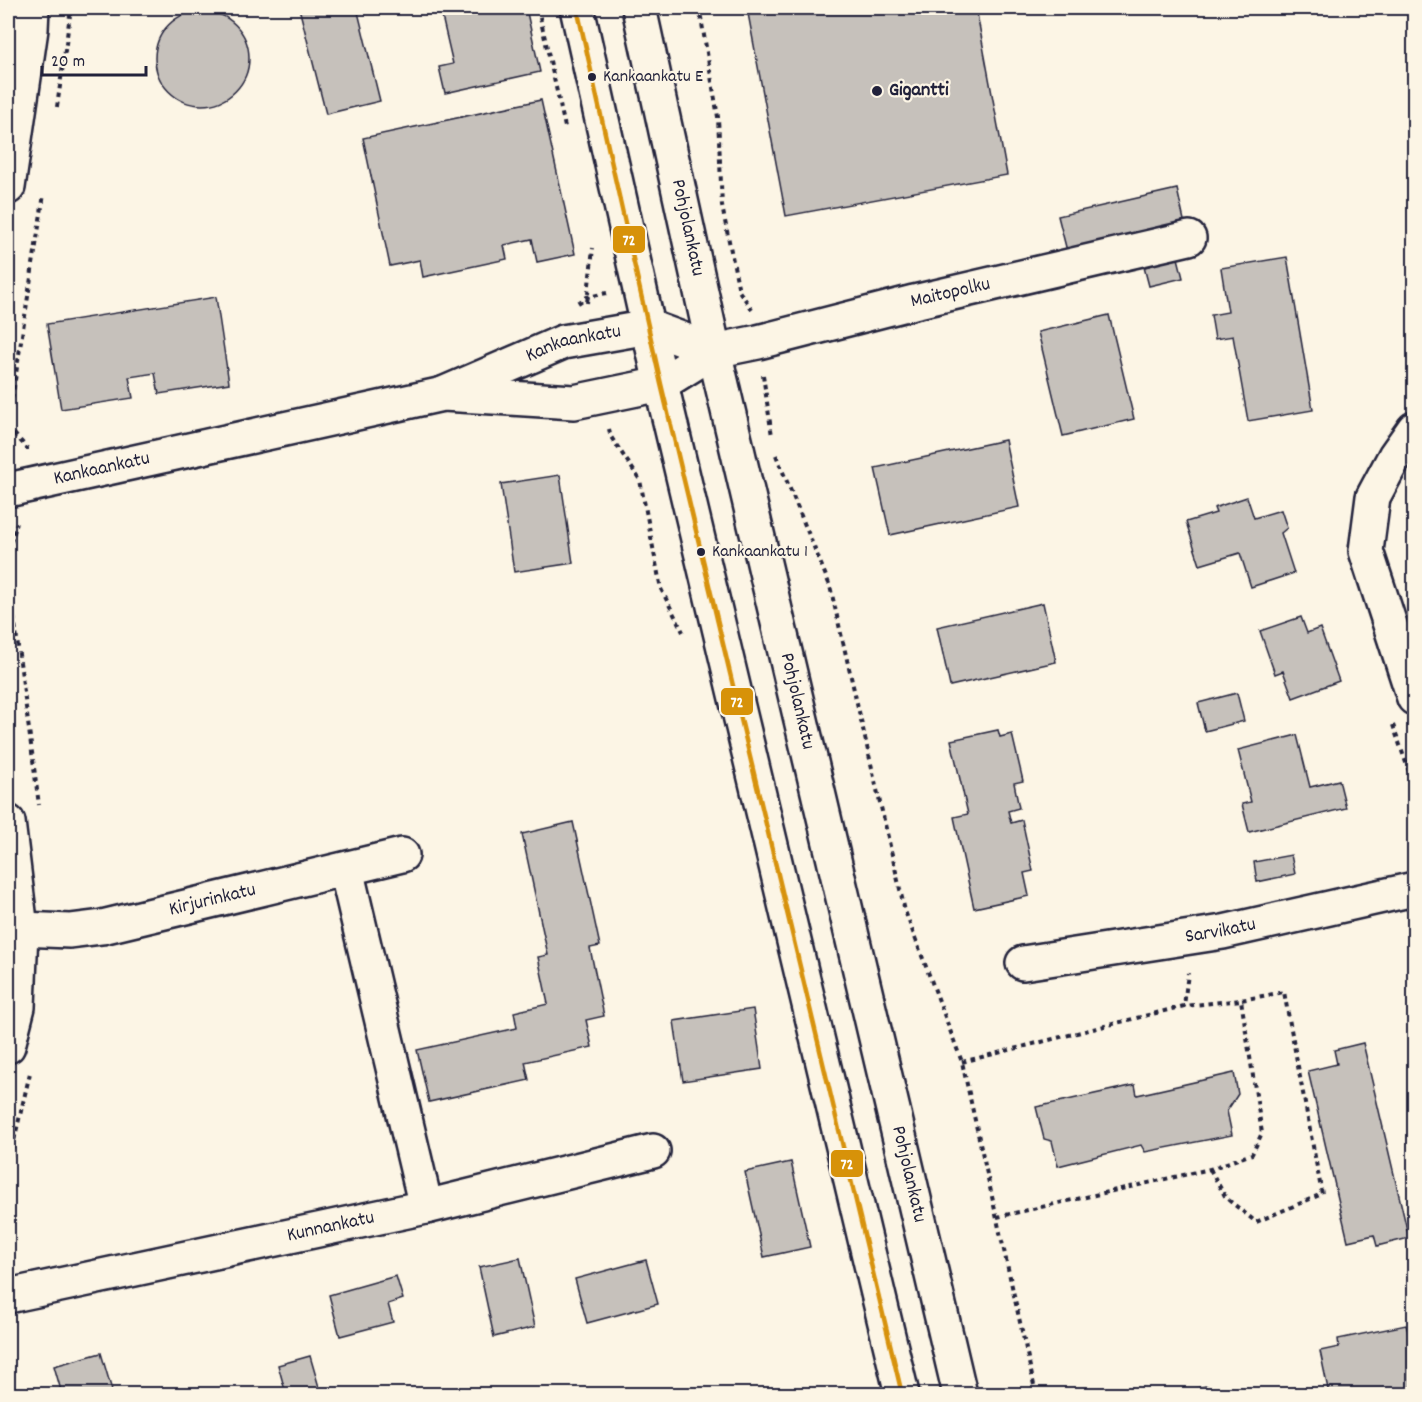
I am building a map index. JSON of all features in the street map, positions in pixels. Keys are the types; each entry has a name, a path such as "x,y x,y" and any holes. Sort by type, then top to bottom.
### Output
{"street":[{"path":"8,187 32,8"},
{"path":"577,8 661,384 902,1395"},
{"name":"Pohjolankatu","path":"639,8 714,351 960,1395"},
{"name":"Maitopolku","path":"714,351 1189,238"},
{"name":"Kankaankatu","path":"8,490 443,394 563,342 649,327 714,351"},
{"name":"Kankaankatu","path":"443,394 574,402 661,384 714,351"},
{"path":"1414,429 1395,456 1373,497 1366,551 1414,698"},
{"path":"8,822 21,929 18,1007 8,1046"},
{"name":"Kirjurinkatu","path":"21,929 70,932 102,927 402,855"},
{"path":"346,869 426,1207"},
{"name":"Sarvikatu","path":"1023,963 1223,932 1414,889"},
{"name":"Kunnankatu","path":"8,1296 426,1207 652,1151"}],"path":[{"path":"57,109 71,8"},
{"path":"697,8 700,12 718,117 722,206 739,291 755,313 772,437"},
{"path":"8,425 44,191"},
{"path":"774,449 830,586 905,911 962,1062 1036,1395"},
{"path":"1184,1006 1194,936"},
{"path":"962,1062 1184,1006 1284,992 1322,1194 1256,1222 1226,1198 1210,1169"},
{"path":"997,1217 1210,1169 1252,1154 1262,1133 1241,999"}],"building":[{"path":"299,8 357,8 380,101 326,114"},
{"path":"440,8 526,8 540,72 445,93 439,67 453,64"},
{"name":"Gigantti","path":"747,8 976,8 1007,175 786,216"},
{"path":"202,11 220,15 235,25 245,40 249,58 245,76 235,91 220,101 202,105 184,101 169,91 159,76 155,58 159,40 169,25 184,15"},
{"path":"541,100 575,254 537,262 532,239 504,245 507,259 423,277 420,260 390,266 363,138"},
{"path":"1177,189 1185,225 1067,251 1058,216"},
{"path":"1287,257 1313,410 1248,421 1233,336 1215,339 1211,315 1228,312 1221,268"},
{"path":"1178,258 1183,278 1149,286 1144,267"},
{"path":"216,297 229,383 159,394 155,373 129,377 133,398 61,409 47,324"},
{"path":"1109,315 1134,419 1063,436 1038,332"},
{"path":"1005,440 1019,507 890,535 875,468"},
{"path":"560,475 573,563 514,572 501,484"},
{"path":"1247,497 1254,518 1281,510 1287,528 1281,533 1294,573 1251,587 1240,553 1200,565 1186,522 1216,513 1214,508"},
{"path":"1043,603 1056,662 950,686 937,627"},
{"path":"1301,617 1307,633 1320,628 1339,681 1293,698 1283,671 1275,674 1260,631"},
{"path":"1237,693 1244,721 1205,731 1198,703"},
{"path":"998,730 1000,737 1012,734 1023,781 1014,783 1019,808 1008,811 1011,823 1022,820 1033,871 1024,873 1029,896 974,908 954,817 968,814 951,740"},
{"path":"1297,735 1310,787 1339,780 1346,808 1249,832 1242,804 1251,802 1238,750"},
{"path":"573,822 600,946 590,948 604,1016 586,1020 592,1047 525,1062 529,1080 429,1102 417,1050 517,1028 514,1012 548,1004 538,957 548,955 522,834"},
{"path":"1291,855 1295,874 1257,882 1254,862"},
{"path":"753,1009 762,1069 683,1081 674,1021"},
{"path":"1363,1043 1409,1238 1377,1246 1374,1235 1348,1241 1308,1071 1337,1064 1334,1050"},
{"path":"1234,1073 1238,1094 1227,1111 1232,1135 1145,1152 1141,1145 1058,1166 1052,1141 1044,1139 1036,1107 1135,1085 1137,1095"},
{"path":"791,1162 810,1247 764,1257 745,1172"},
{"path":"520,1258 535,1327 494,1337 479,1267"},
{"path":"646,1260 658,1304 587,1323 575,1279"},
{"path":"396,1276 403,1299 388,1304 393,1322 340,1336 329,1295"},
{"path":"1406,1325 1409,1335 1414,1334 1414,1394 1329,1394 1320,1351 1339,1347 1338,1339"},
{"path":"101,1353 113,1394 62,1394 54,1366"},
{"path":"310,1356 321,1394 286,1394 278,1365"},
{"path":"1207,1386 1209,1394 1168,1394"}],"transit line":[{"name":"72","path":"577,8 661,384 902,1394"}],"place":[{"name":"Kankaankatu E","path":"592,77"},
{"name":"Gigantti","path":"877,91"},
{"name":"Kankaankatu 1","path":"701,552"}]}
